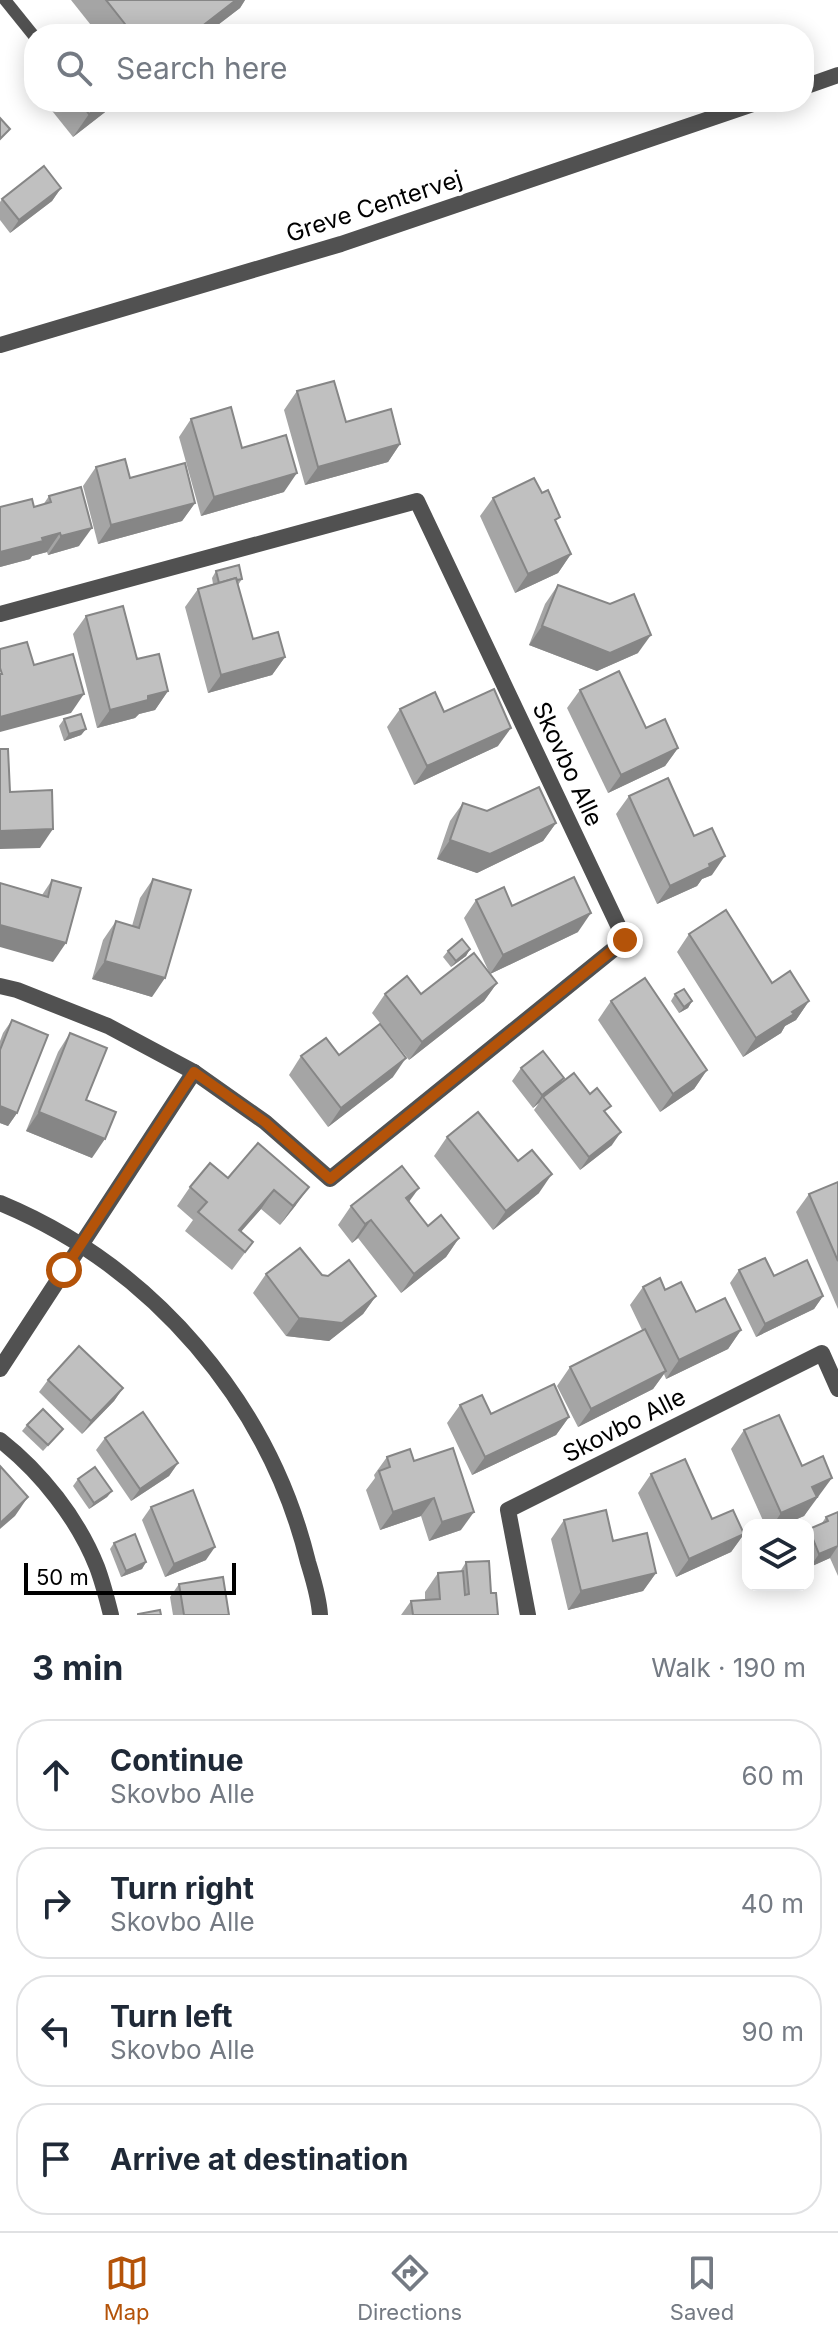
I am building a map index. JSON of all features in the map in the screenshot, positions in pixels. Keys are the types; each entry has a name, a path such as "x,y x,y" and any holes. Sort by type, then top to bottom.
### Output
{"street":[{"path":"814,83 838,75"},
{"name":"Greve Centervej","path":"0,345 341,244 730,112"},
{"name":"Skovbo Alle","path":"0,614 417,501 625,940 330,1179 265,1122 194,1072 108,1026 0,986"},
{"path":"0,1369 194,1072"},
{"path":"0,1203 28,1214 81,1244 153,1299 214,1365 263,1440 299,1523 320,1615"},
{"name":"Skovbo Alle","path":"528,1615 508,1510 822,1353 838,1389"},
{"path":"0,1440 22,1457 65,1508 97,1567 111,1615"}],"lane":[{"path":"5,0 24,24"}],"building":[{"path":"106,0 236,0 205,24 125,24"},
{"path":"0,118 10,129 0,139"},
{"path":"44,166 61,188 19,220 2,199"},
{"path":"334,381 346,422 391,409 400,444 318,467 297,391"},
{"path":"231,407 242,448 286,435 297,473 214,497 191,419"},
{"path":"125,459 130,478 185,463 195,503 111,525 96,467"},
{"path":"534,478 542,493 548,490 560,517 555,520 571,554 528,574 493,498"},
{"path":"81,487 92,528 61,536 60,533 42,538 43,541 0,552 0,507 32,499 34,507 51,502 49,496"},
{"path":"239,565 242,579 219,583 216,571"},
{"path":"236,578 253,639 278,632 285,657 221,675 198,589"},
{"path":"558,585 610,604 634,594 651,635 610,653 542,626"},
{"path":"123,606 137,659 159,654 168,691 110,710 86,616"},
{"path":"27,642 34,665 73,654 84,694 0,717 0,649"},
{"path":"619,671 646,728 665,719 678,748 621,775 580,690"},
{"path":"494,689 511,728 427,766 400,709 435,692 444,712"},
{"path":"81,714 86,729 69,734 64,719"},
{"path":"0,749 8,749 10,792 52,790 53,829 0,831"},
{"path":"668,778 694,836 712,828 725,856 709,864 710,867 670,886 629,796"},
{"path":"539,787 556,823 490,854 450,840 463,803 487,811"},
{"path":"574,877 591,913 503,955 476,900 504,887 512,906"},
{"path":"153,879 191,890 165,978 105,961 116,921 139,928"},
{"path":"52,880 81,888 66,943 0,925 0,883 48,897"},
{"path":"726,910 772,983 790,971 809,1001 756,1038 689,934"},
{"path":"462,939 470,949 456,961 448,951"},
{"path":"474,953 497,983 422,1042 385,994 407,976 421,994"},
{"path":"645,978 707,1070 673,1094 611,1001"},
{"path":"684,989 692,1001 684,1007 675,994"},
{"path":"12,1020 48,1035 17,1113 0,1106 0,1050"},
{"path":"380,1024 406,1058 341,1108 301,1056 326,1038 339,1055"},
{"path":"70,1033 107,1048 86,1100 116,1112 105,1139 39,1112"},
{"path":"543,1051 564,1078 542,1095 521,1068"},
{"path":"574,1073 590,1094 597,1088 611,1106 604,1111 621,1132 589,1157 543,1097"},
{"path":"478,1112 518,1161 532,1150 552,1174 506,1211 447,1137"},
{"path":"258,1143 309,1187 293,1206 274,1190 239,1230 253,1242 245,1252 198,1212 207,1202 190,1187 210,1163 228,1178"},
{"path":"402,1166 419,1188 406,1198 428,1226 441,1215 459,1238 414,1274 371,1220 365,1224 351,1206"},
{"path":"838,1182 838,1261 809,1194"},
{"path":"300,1248 322,1275 328,1276 349,1260 376,1296 342,1323 299,1318 266,1274"},
{"path":"765,1258 774,1276 807,1260 823,1296 765,1324 739,1270"},
{"path":"660,1278 665,1290 681,1282 696,1312 725,1298 741,1330 679,1360 643,1287"},
{"path":"645,1329 666,1371 591,1409 570,1367"},
{"path":"79,1346 123,1388 91,1421 48,1380"},
{"path":"554,1384 569,1417 485,1457 460,1405 482,1395 491,1414"},
{"path":"43,1409 63,1429 48,1445 27,1425"},
{"path":"143,1412 178,1463 140,1489 105,1438"},
{"path":"779,1415 802,1466 823,1456 832,1478 812,1487 817,1497 781,1513 744,1430"},
{"path":"453,1448 474,1512 442,1522 434,1498 393,1512 379,1471 390,1467 387,1457 410,1449 414,1461"},
{"path":"685,1459 712,1519 733,1510 742,1535 689,1559 651,1474"},
{"path":"0,1466 28,1497 0,1523"},
{"path":"95,1467 112,1491 94,1503 78,1479"},
{"path":"193,1490 215,1547 174,1564 151,1507"},
{"path":"606,1510 613,1541 647,1533 656,1573 581,1591 564,1520"},
{"path":"838,1512 838,1546 819,1554 814,1542 814,1527 828,1521 826,1517"},
{"path":"135,1534 146,1562 126,1571 114,1543"},
{"path":"489,1561 491,1593 496,1593 498,1615 413,1615 411,1601 440,1599 438,1573 463,1571 465,1595 469,1594 466,1562"},
{"path":"223,1577 229,1615 184,1615 179,1584"},
{"path":"160,1610 161,1615 138,1615 138,1614"}],"route":[{"path":"64,1270 194,1072 265,1122 330,1179 625,940"}]}
